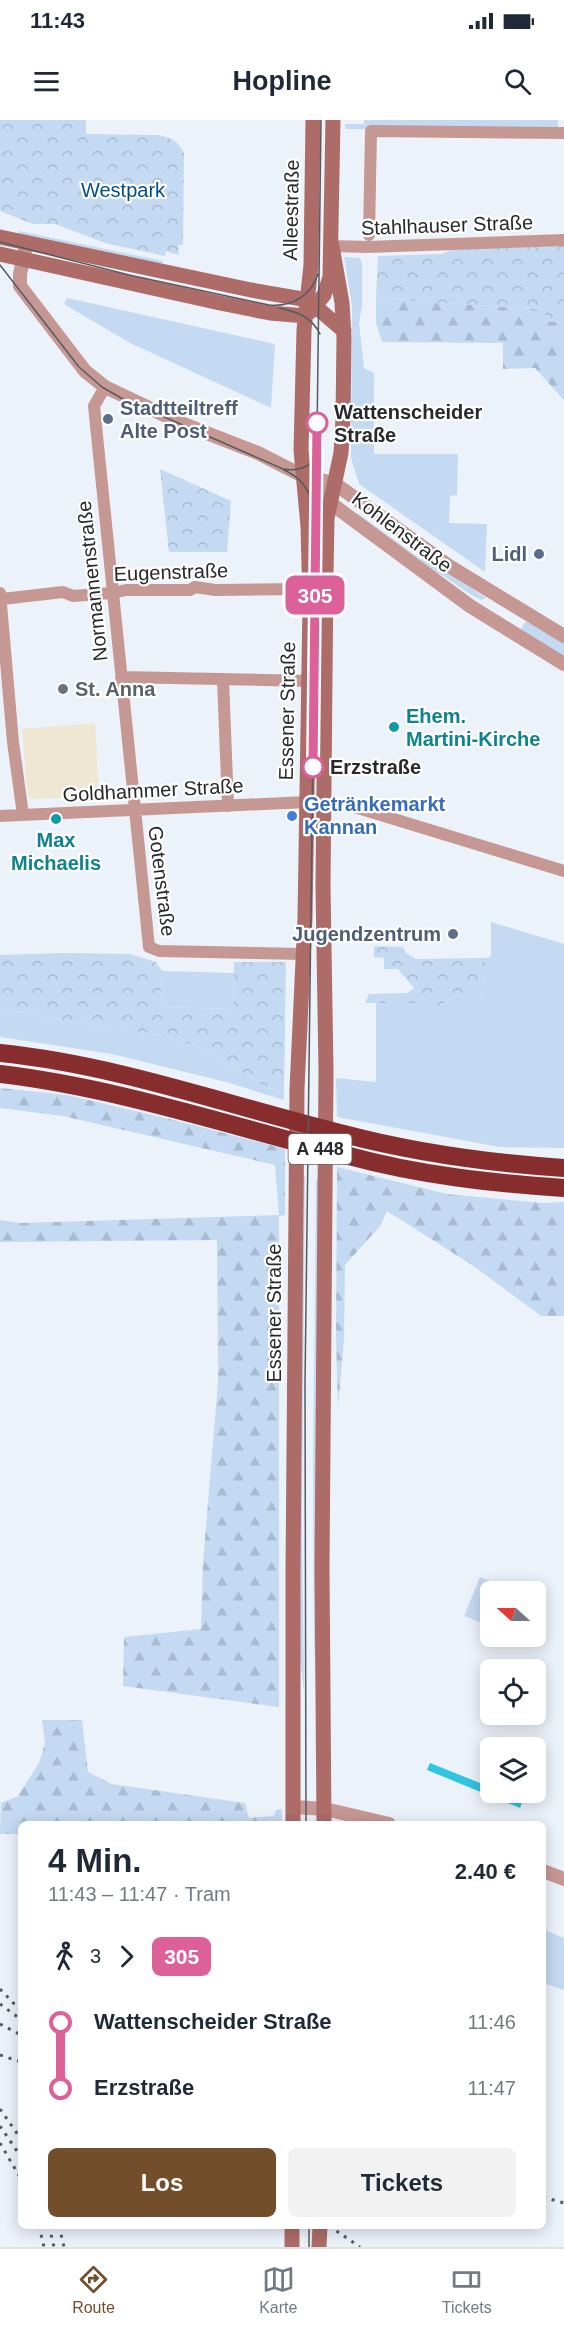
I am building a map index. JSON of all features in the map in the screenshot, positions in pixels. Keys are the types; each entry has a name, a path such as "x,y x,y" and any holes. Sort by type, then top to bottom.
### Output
{"highway":[{"name":"A 448","path":"0,1053 69,1063 126,1075 345,1135 432,1153 502,1163 564,1168"},
{"name":"A 448","path":"0,1074 81,1086 137,1099 351,1157 420,1172 499,1183 564,1188"}],"main road":[{"name":"Alleestraße","path":"303,476 302,397 310,308 313,120"},
{"name":"Alleestraße","path":"310,308 329,284 332,246 333,120"},
{"path":"0,237 240,288 310,308 344,331"},
{"name":"Alleestraße","path":"329,502 341,453 344,419 344,331 342,303 332,246"},
{"path":"0,254 270,313 310,308"},
{"name":"Essener Straße","path":"293,1821 297,1089 303,954 310,604 308,526 303,476"},
{"name":"Essener Straße","path":"324,1816 322,1558 326,1098 323,954 326,538 329,502"},
{"name":"Essener Straße","path":"307,802 324,804"},
{"path":"319,2247 320,2229"}],"street":[{"path":"369,235 371,131 564,133"},
{"name":"Stahlhauser Straße","path":"332,246 367,248 564,240"},
{"name":"Kohlenstraße","path":"27,242 19,279 25,293 85,371 105,387 181,423 258,453 303,476 334,483 449,566 564,636"},
{"name":"Normannenstraße","path":"105,387 94,405 134,810"},
{"name":"Kohlenstraße","path":"303,476 329,502 483,615 564,664"},
{"name":"Eugenstraße","path":"1,596 63,592 73,596 126,590 190,590 195,587 214,590 308,589"},
{"path":"483,615 494,595"},
{"path":"1,596 6,646 5,664 23,815"},
{"path":"121,677 309,681"},
{"path":"223,680 228,806"},
{"name":"Goldhammer Straße","path":"0,816 307,802"},
{"path":"324,804 348,805 564,871"},
{"name":"Gotenstraße","path":"134,810 149,947 159,951 303,954"},
{"path":"293,1807 324,1816 365,1821"},
{"path":"546,1871 564,1879"}],"shaded area":[{"path":"95,723 99,796 32,799 28,797 22,729"}],"green space":[{"name":"Westpark","path":"0,120 86,120 86,134 157,135 174,140 184,153 183,245 178,245 179,255 166,251 165,256 105,243 55,224 33,224 0,211"},
{"path":"364,120 558,120 558,130 346,129 345,124 364,124"},
{"path":"19,231 163,261 162,266 18,235"},
{"path":"564,245 564,322 544,321 545,310 376,298 378,256 442,254 453,249"},
{"path":"344,257 360,258 362,264 362,306 359,323 364,368 374,373 374,454 458,454 457,495 450,496 449,523 487,524 485,572 359,484 351,458 352,306"},
{"path":"67,298 275,344 271,408 130,343 64,304"},
{"path":"376,298 545,310 544,321 564,322 564,400 535,368 503,369 503,343 382,342 376,323"},
{"path":"160,469 231,501 227,552 169,552"},
{"path":"357,513 419,558 452,575 486,598 482,600 476,597 435,572 356,516"},
{"path":"526,621 564,642 564,657 519,632"},
{"path":"491,922 564,944 564,1148 500,1147 337,1117 336,1078 376,1082 376,1003 433,1003 437,1007 456,995 480,1000 486,958 491,956"},
{"path":"374,946 403,947 406,953 416,959 486,958 480,1001 456,995 437,1007 433,1003 365,1003 369,994 407,993 414,988 398,969 384,969 384,958 374,957"},
{"path":"130,954 156,962 162,971 161,1007 233,1009 234,962 286,962 284,1094 265,1086 195,1045 148,1033 107,1028 0,1008 0,955"},
{"path":"162,971 234,973 233,1009 161,1007"},
{"path":"0,1008 107,1028 148,1033 195,1045 265,1086 284,1094 284,1100 226,1082 112,1054 0,1037"},
{"path":"0,1088 67,1095 285,1149 285,1215 279,1216 279,1707 123,1686 124,1637 201,1629 203,1563 218,1381 217,1240 0,1242 0,1220 20,1223 279,1215 275,1165 63,1116 0,1108"},
{"path":"337,1167 447,1194 543,1203 564,1202 564,1316 541,1316 472,1265 387,1211 381,1225 345,1265 344,1339 338,1408"},
{"path":"303,1175 305,1176 302,1522 304,1691 299,1650"},
{"path":"316,1179 319,1179 316,1681 313,1472"},
{"path":"480,1577 490,1581 480,1581 480,1622 464,1616"},
{"path":"42,1720 82,1720 88,1772 112,1784 245,1803 249,1818 274,1816 276,1810 282,1809 282,1821 18,1821 18,1834 0,1834 1,1803 18,1796 39,1763 45,1743"},
{"path":"546,1930 564,1938 564,1990 546,1984"}],"water":[{"path":"430,1763 480,1783 480,1792 427,1770"},
{"path":"508,1803 522,1803 520,1808"}],"tram line":[{"path":"306,1821 305,1384 321,120"},
{"path":"0,242 129,275 269,305 285,304 300,298 311,288 318,274"},
{"path":"0,265 79,367 102,387 121,398 283,469 303,468 319,454"},
{"path":"279,308 292,311 308,319 320,334"},
{"name":"305","path":"313,767 317,423"},
{"path":"284,470 303,484 314,505"},
{"path":"309,2229 309,2247"}],"railway":[{"path":"0,1989 18,2008"},
{"path":"0,2004 18,2017"},
{"path":"0,2024 18,2033"},
{"path":"0,2055 18,2061"},
{"path":"0,2109 18,2135"},
{"path":"0,2126 18,2153"},
{"path":"0,2143 18,2174"},
{"path":"546,2198 564,2203"},
{"path":"40,2229 44,2247"},
{"path":"50,2229 54,2247"},
{"path":"60,2229 64,2247"},
{"path":"333,2229 360,2247"}],"place":[{"name":"Stadtteiltreff Alte Post","path":"108,419"},
{"name":"Wattenscheider Straße","path":"317,423"},
{"name":"Lidl","path":"539,554"},
{"name":"St. Anna","path":"63,689"},
{"name":"Ehem. Martini-Kirche","path":"394,727"},
{"name":"Erzstraße","path":"313,767"},
{"name":"Getränkemarkt Kannan","path":"292,816"},
{"name":"Max Michaelis","path":"56,819"},
{"name":"Jugendzentrum","path":"453,934"}]}
